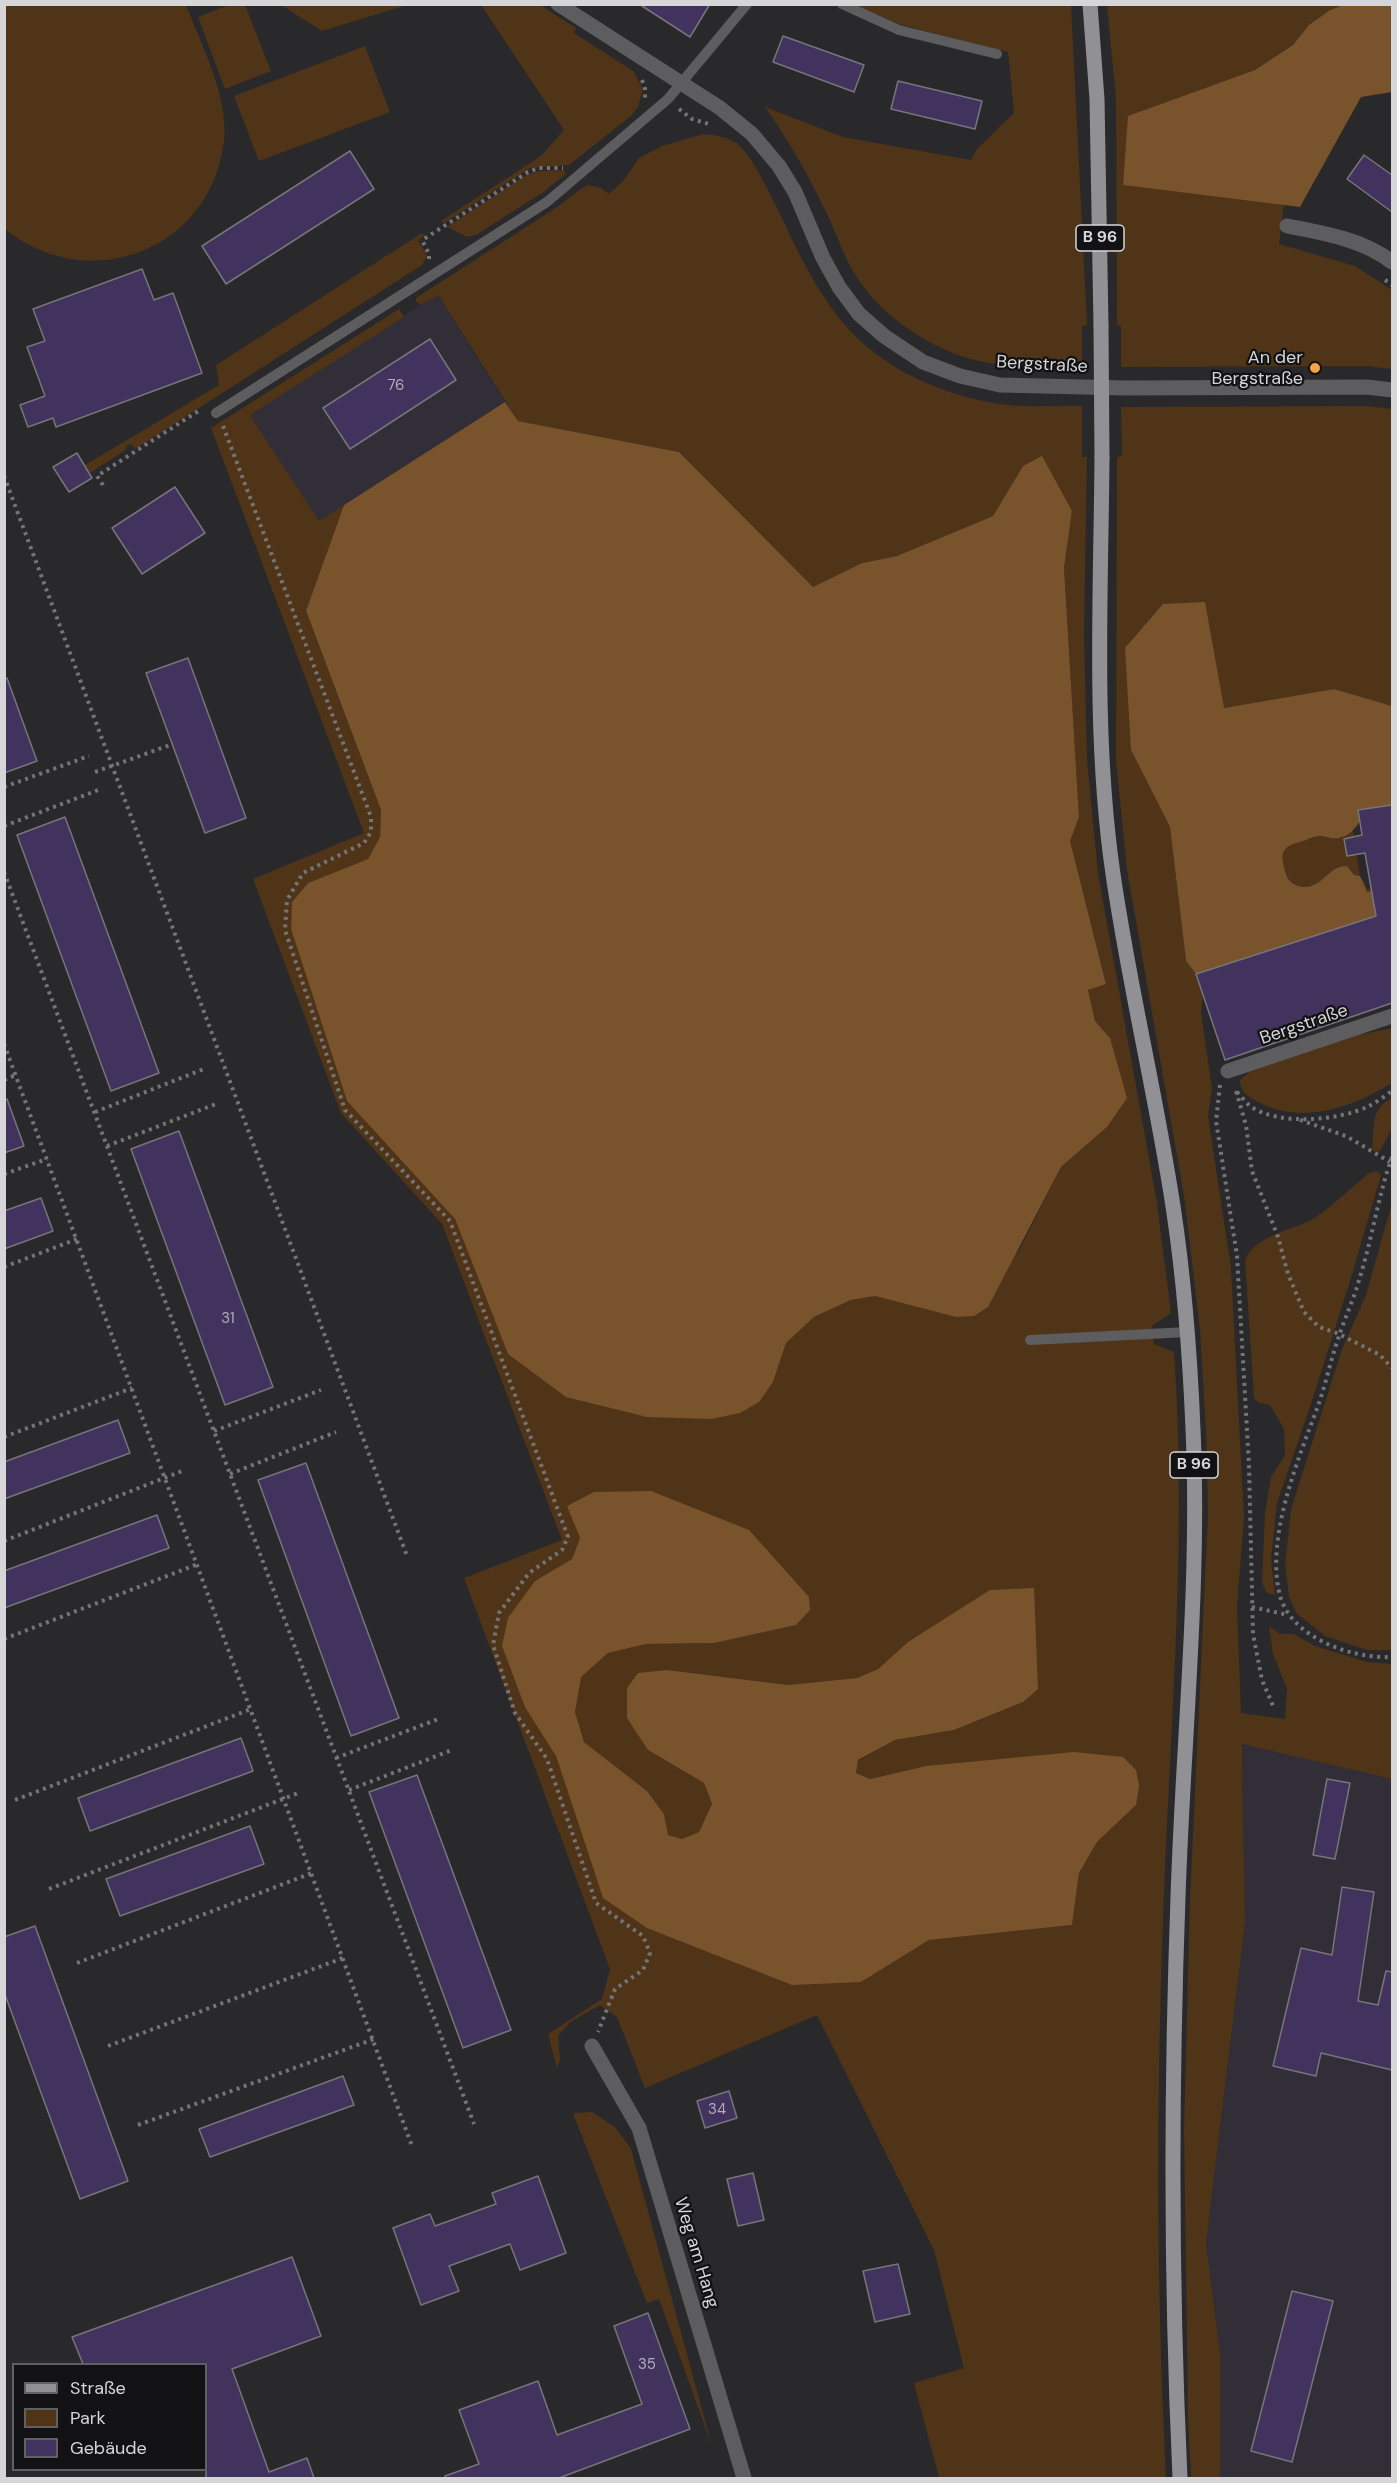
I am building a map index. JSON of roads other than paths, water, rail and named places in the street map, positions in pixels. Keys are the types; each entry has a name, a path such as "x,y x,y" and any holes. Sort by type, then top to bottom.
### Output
{"main road":[{"name":"B 96","path":"1090,4 1097,99 1101,325 1102,760 1111,861 1173,1204 1188,1332 1193,1432 1194,1513 1191,1631 1178,1899 1173,2130 1180,2478"}],"street":[{"name":"Bergstraße","path":"558,4 720,108 752,134 779,166 795,192 823,258 839,287 859,314 884,336 924,362 960,376 1000,385 1125,388 1357,387 1392,390"},
{"path":"1287,226 1351,241 1391,257"},
{"name":"Bergstraße","path":"1228,1071 1392,1016"},
{"name":"Weg am Hang","path":"592,2046 639,2128 744,2478"}],"lane":[{"path":"216,413 547,202 668,99 747,4"},
{"path":"842,4 899,30 997,54"},
{"path":"1030,1340 1188,1332"}],"place":[{"name":"An der Bergstraße","path":"1315,368"}]}
